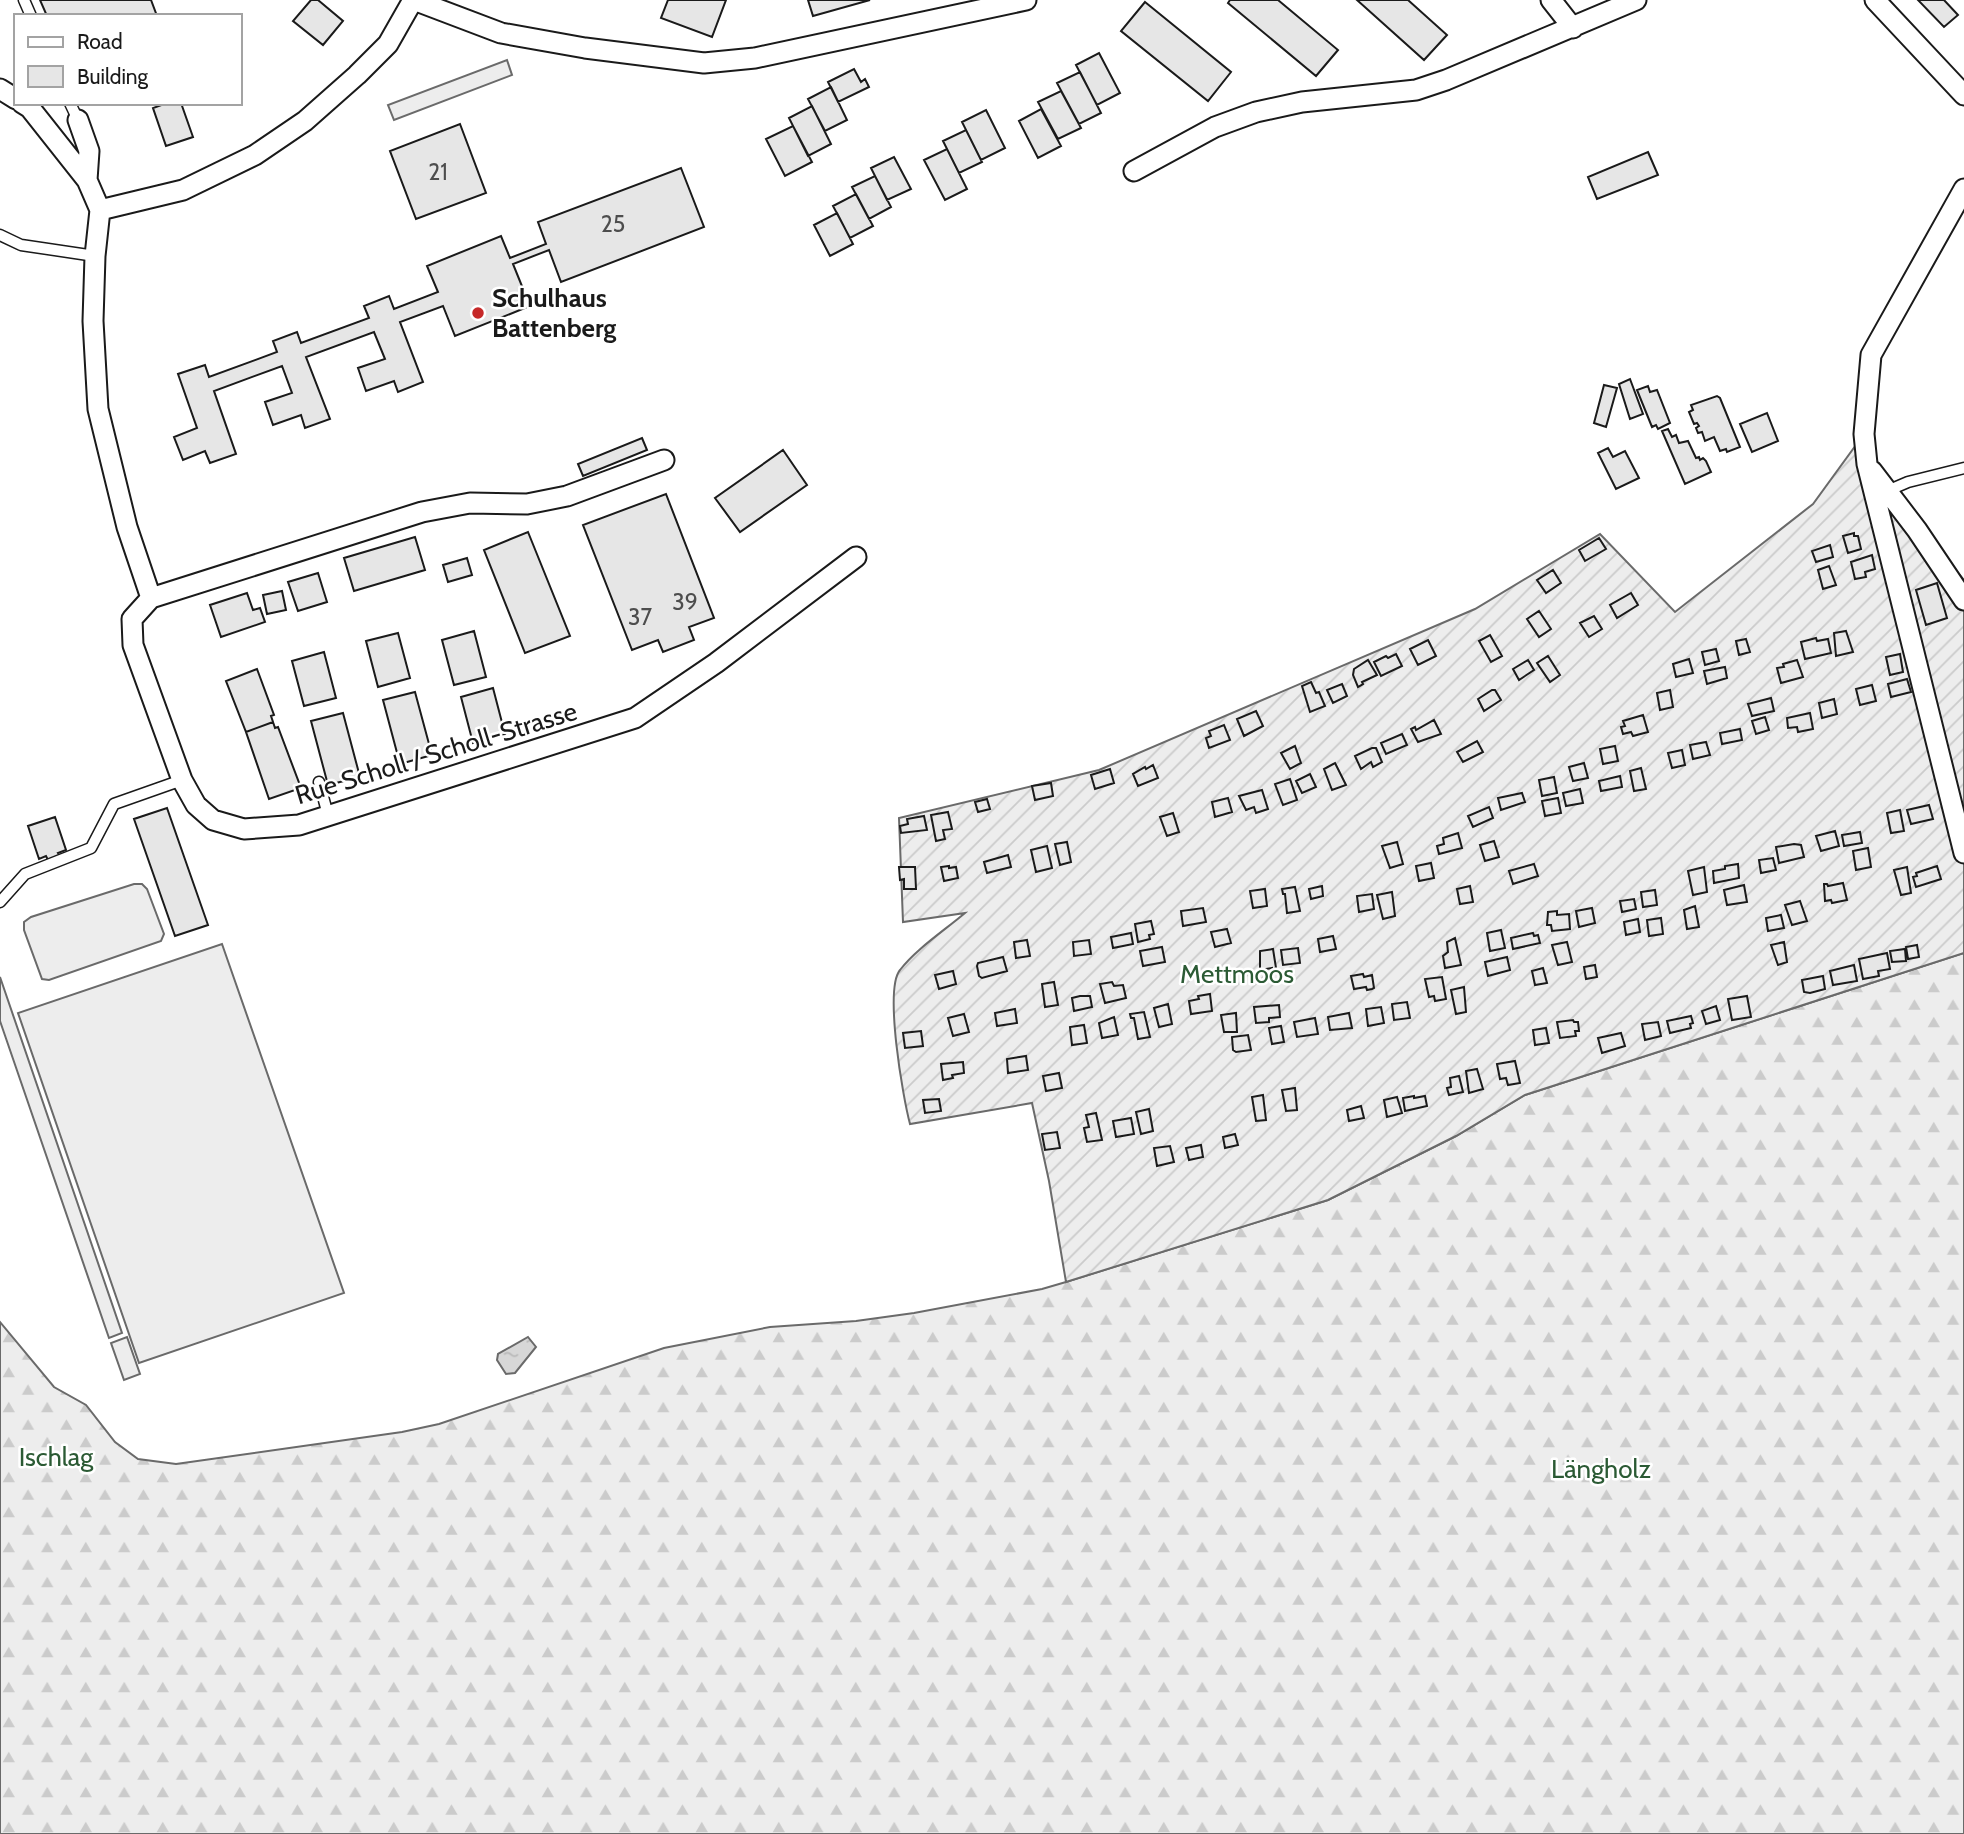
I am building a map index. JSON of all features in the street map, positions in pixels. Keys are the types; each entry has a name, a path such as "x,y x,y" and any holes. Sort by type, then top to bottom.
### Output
{"street":[{"path":"100,210 183,190 255,155 305,121 357,75 388,44 413,0 501,33 585,48 704,63 755,58 1026,0"},
{"path":"1551,0 1573,28"},
{"path":"1134,171 1216,127 1256,112 1302,102 1416,90 1636,0"},
{"path":"1875,0 1964,95"},
{"path":"25,105 87,180 100,210 93,321 98,409 127,527 151,598 422,512 470,502 527,504 567,496 664,460"},
{"path":"74,112 89,151 87,180"},
{"path":"1964,189 1871,355 1864,434 1867,464 1964,853"},
{"path":"1867,464 1917,530 1964,600"},
{"name":"Rue Scholl / Scholl-Strasse","path":"151,598 132,619 133,645 182,780 196,804 213,820 244,829 299,825 635,718 716,663 856,557"}],"lane":[{"path":"0,235 21,245 95,257"},
{"path":"1888,491 1908,482 1964,468"},
{"path":"0,902 25,874 91,848 114,804 182,780"},
{"path":"318,782 328,815"}],"green space":[{"name":"Mettmoos","path":"1864,434 1867,465 1964,580 1964,953 1525,1095 1456,1136 1328,1200 1066,1282 1049,1181 1032,1103 910,1124 896,1044 896,981 900,970 914,955 965,913 903,922 899,818 1099,770 1475,609 1600,534 1675,612 1813,504"},
{"name":"Längholz","path":"1964,953 1964,1834 0,1834 0,1322 54,1387 86,1405 115,1442 138,1459 176,1464 402,1432 439,1424 664,1348 770,1327 856,1321 914,1313 1066,1282 1328,1200 1456,1136 1525,1095"}],"shaded area":[{"path":"507,60 512,75 394,120 388,105"},
{"path":"134,884 142,884 147,889 164,934 161,941 49,980 42,979 24,930 24,922 31,917"},
{"path":"222,944 344,1293 139,1363 18,1013"},
{"path":"0,977 122,1333 109,1338 0,1021"},
{"path":"127,1337 140,1374 124,1380 111,1343"}],"water":[{"path":"528,1337 536,1347 515,1373 506,1374 497,1360 498,1354"}],"building":[{"path":"40,0 151,0 156,14 46,14"},
{"path":"311,0 318,0 343,21 323,45 293,21"},
{"path":"668,0 726,0 712,37 661,18"},
{"path":"808,0 870,0 813,16"},
{"path":"1230,0 1278,0 1338,50 1316,76 1228,3"},
{"path":"1357,0 1408,0 1447,35 1424,60"},
{"path":"1918,0 1944,0 1958,15 1944,27"},
{"path":"1145,2 1231,72 1208,101 1121,31"},
{"path":"1099,53 1120,93 1097,105 1076,65"},
{"path":"854,69 861,82 865,79 869,87 838,102 828,82"},
{"path":"1080,72 1101,113 1079,124 1057,83"},
{"path":"831,87 847,120 825,131 808,99"},
{"path":"1061,91 1081,128 1058,139 1038,102"},
{"path":"161,105 182,105 193,137 166,146 153,108"},
{"path":"812,106 831,144 808,156 789,118"},
{"path":"1041,109 1061,146 1038,158 1019,121"},
{"path":"986,110 1005,148 981,160 962,122"},
{"path":"460,124 486,193 416,219 390,151"},
{"path":"793,126 812,162 785,176 766,139"},
{"path":"966,130 982,162 959,173 943,141"},
{"path":"947,149 967,189 945,200 924,160"},
{"path":"1648,152 1658,175 1597,199 1588,177"},
{"path":"894,157 911,189 887,200 871,168"},
{"name":"Schulhaus Battenberg","path":"681,168 704,227 561,282 549,250 513,264 530,306 455,336 443,306 400,322 423,382 398,392 394,381 366,391 358,368 385,359 374,332 306,357 330,419 305,428 301,415 273,425 265,402 292,393 282,366 214,391 236,454 210,463 205,451 183,460 174,437 197,428 178,374 205,365 209,377 277,352 273,341 297,332 301,343 369,318 364,306 389,296 394,309 438,292 427,266 501,236 510,258 546,244 538,222"},
{"path":"875,176 891,207 869,219 852,187"},
{"path":"856,194 873,226 850,238 833,206"},
{"path":"837,213 853,244 830,256 814,225"},
{"path":"1630,379 1643,414 1630,419 1619,384"},
{"path":"1604,385 1617,388 1606,427 1594,423"},
{"path":"1648,386 1650,392 1657,390 1670,423 1658,429 1656,425 1652,427 1637,390"},
{"path":"1717,396 1740,447 1727,452 1726,449 1720,451 1714,437 1705,441 1702,432 1698,433 1696,428 1699,426 1694,424 1689,412 1693,410 1691,405"},
{"path":"1767,413 1778,441 1752,452 1740,424"},
{"path":"1668,429 1672,437 1676,435 1679,443 1688,441 1696,458 1703,458 1711,472 1685,484 1662,431"},
{"path":"642,438 647,450 583,476 578,464"},
{"path":"1608,448 1613,457 1625,451 1639,478 1616,489 1598,453"},
{"path":"783,450 807,485 740,532 715,498"},
{"path":"666,494 714,618 689,627 694,640 663,652 658,640 632,650 583,525"},
{"path":"528,532 570,636 525,653 484,550"},
{"path":"1854,533 1854,536 1858,536 1861,549 1848,553 1843,536"},
{"path":"415,537 425,570 354,591 344,558"},
{"path":"1599,538 1606,549 1585,561 1579,550"},
{"path":"1830,545 1833,557 1816,562 1812,551"},
{"path":"1872,555 1875,569 1865,572 1866,577 1855,579 1851,562"},
{"path":"467,558 472,575 448,582 443,565"},
{"path":"1829,566 1836,585 1823,589 1818,570"},
{"path":"1553,570 1561,583 1546,593 1537,580"},
{"path":"318,573 327,602 298,611 288,582"},
{"path":"1937,583 1947,618 1926,625 1916,590"},
{"path":"282,591 286,610 267,614 263,595"},
{"path":"247,593 253,610 260,608 265,622 221,637 210,605"},
{"path":"1631,593 1638,605 1617,618 1610,605"},
{"path":"1539,611 1551,629 1539,637 1527,619"},
{"path":"1594,616 1602,629 1589,637 1580,623"},
{"path":"474,631 486,677 454,685 442,640"},
{"path":"1846,631 1853,652 1836,656 1834,633"},
{"path":"398,633 410,678 378,687 366,641"},
{"path":"1490,635 1502,656 1491,662 1479,641"},
{"path":"1816,638 1817,641 1828,639 1831,653 1805,659 1801,642"},
{"path":"1746,639 1750,652 1739,655 1736,641"},
{"path":"1428,640 1436,656 1418,665 1410,649"},
{"path":"1716,649 1719,661 1705,665 1702,652"},
{"path":"324,652 336,698 304,706 292,661"},
{"path":"1396,654 1402,666 1381,676 1374,662"},
{"path":"1900,654 1903,672 1890,675 1886,657"},
{"path":"1548,656 1560,675 1550,682 1537,663"},
{"path":"1689,659 1693,673 1676,677 1673,664"},
{"path":"1368,660 1377,675 1358,687 1353,675 1354,669"},
{"path":"1528,660 1534,670 1519,680 1513,669"},
{"path":"1797,660 1803,677 1781,683 1777,668"},
{"path":"1725,667 1727,678 1707,684 1704,671"},
{"path":"257,669 274,715 271,716 273,722 246,732 226,681"},
{"path":"1907,679 1911,692 1891,697 1888,684"},
{"path":"1311,682 1325,706 1310,712 1302,686"},
{"path":"1342,684 1347,696 1333,703 1327,690"},
{"path":"1872,685 1876,701 1860,705 1856,689"},
{"path":"493,688 505,734 473,743 461,697"},
{"path":"1495,690 1501,700 1484,711 1478,699"},
{"path":"1670,690 1673,707 1660,710 1657,693"},
{"path":"415,692 432,755 400,764 383,700"},
{"path":"1771,698 1774,711 1752,716 1748,704"},
{"path":"1834,699 1837,714 1822,718 1819,703"},
{"path":"1256,711 1263,726 1244,736 1237,719"},
{"path":"343,713 360,777 328,785 311,721"},
{"path":"1810,713 1813,729 1798,732 1797,727 1788,728 1787,718"},
{"path":"1643,715 1648,732 1633,736 1631,732 1623,734 1623,721"},
{"path":"1765,717 1769,730 1756,734 1752,721"},
{"path":"1434,720 1441,734 1418,742 1411,729 1415,727 1416,730"},
{"path":"273,722 275,728 278,727 301,788 269,799 246,732"},
{"path":"1224,725 1230,740 1209,748 1206,738 1211,736 1209,731"},
{"path":"1740,729 1742,740 1722,744 1720,733"},
{"path":"1402,734 1407,745 1386,754 1381,743"},
{"path":"1477,741 1483,752 1463,762 1457,752"},
{"path":"1706,742 1710,755 1693,759 1690,745"},
{"path":"1295,746 1301,763 1290,769 1281,753"},
{"path":"1615,746 1618,761 1603,764 1600,749"},
{"path":"1376,748 1382,762 1373,767 1371,762 1361,769 1355,756"},
{"path":"1682,750 1685,765 1672,768 1668,753"},
{"path":"1335,763 1346,785 1332,790 1324,769"},
{"path":"1584,763 1588,778 1573,781 1569,767"},
{"path":"1153,765 1158,778 1138,786 1133,774"},
{"path":"1641,768 1646,789 1634,791 1630,771"},
{"path":"1110,769 1114,783 1095,789 1091,775"},
{"path":"1310,774 1316,787 1302,793 1296,781"},
{"path":"1620,776 1622,787 1601,791 1599,781"},
{"path":"1554,777 1557,793 1542,796 1539,780"},
{"path":"1290,779 1297,800 1283,805 1275,784"},
{"path":"1051,783 1053,796 1035,800 1032,786"},
{"path":"1580,789 1583,803 1566,806 1563,793"},
{"path":"1262,790 1268,809 1256,813 1254,807 1246,810 1239,796"},
{"path":"1522,793 1525,802 1501,810 1498,798"},
{"path":"1228,798 1232,812 1215,817 1212,802"},
{"path":"1558,798 1561,813 1545,816 1542,801"},
{"path":"987,799 990,809 978,812 975,802"},
{"path":"1929,805 1933,819 1911,824 1907,810"},
{"path":"1489,807 1493,818 1473,827 1468,816"},
{"path":"167,808 208,925 175,936 134,819"},
{"path":"1900,810 1904,831 1891,833 1887,813"},
{"path":"948,812 952,829 943,830 945,839 936,841 931,815"},
{"path":"1173,813 1179,832 1167,836 1160,817"},
{"path":"924,816 927,830 901,833 900,826 908,824 907,819"},
{"path":"55,817 66,850 58,853 60,856 48,860 46,856 39,859 28,826"},
{"path":"1835,831 1839,846 1821,851 1816,836"},
{"path":"1860,832 1862,843 1844,846 1842,835"},
{"path":"1458,833 1462,848 1439,854 1437,846 1444,844 1443,838"},
{"path":"1494,841 1499,857 1485,861 1480,845"},
{"path":"1067,842 1071,862 1060,865 1055,844"},
{"path":"1397,842 1403,864 1390,868 1382,846"},
{"path":"1801,845 1804,857 1779,863 1776,847"},
{"path":"1047,846 1052,868 1036,872 1031,850"},
{"path":"1868,848 1871,867 1856,870 1853,851"},
{"path":"1008,855 1011,867 987,873 984,862"},
{"path":"1773,858 1776,870 1761,873 1759,860"},
{"path":"1431,863 1434,878 1419,881 1416,866"},
{"path":"1534,864 1538,876 1513,884 1509,871"},
{"path":"1738,864 1739,878 1714,883 1713,871"},
{"path":"1937,866 1941,879 1916,887 1913,877 1917,876 1916,873"},
{"path":"899,867 915,867 916,889 904,889 904,879 900,880"},
{"path":"941,867 956,867 958,878 944,881"},
{"path":"1704,867 1707,892 1693,895 1688,871"},
{"path":"1907,867 1911,893 1901,895 1894,870"},
{"path":"1843,883 1847,900 1832,903 1831,900 1825,901 1824,884 1828,886"},
{"path":"1744,885 1747,902 1727,905 1724,890"},
{"path":"1322,886 1323,896 1311,899 1309,889"},
{"path":"1470,886 1473,902 1460,904 1457,889"},
{"path":"1295,887 1300,911 1287,913 1282,889"},
{"path":"1265,889 1267,906 1253,908 1250,891"},
{"path":"1655,890 1657,905 1643,907 1641,892"},
{"path":"1392,892 1395,916 1383,919 1377,895"},
{"path":"1372,894 1374,909 1359,912 1357,896"},
{"path":"1634,899 1636,909 1622,912 1620,901"},
{"path":"1800,901 1807,921 1792,925 1785,905"},
{"path":"1695,906 1699,927 1687,929 1684,910"},
{"path":"1203,908 1206,922 1183,926 1181,911"},
{"path":"1592,908 1595,923 1579,927 1576,911"},
{"path":"1557,911 1557,915 1569,914 1570,929 1552,931 1551,925 1547,925 1548,912"},
{"path":"1781,915 1784,928 1768,931 1766,918"},
{"path":"1661,918 1663,934 1649,936 1647,920"},
{"path":"1638,919 1640,932 1626,935 1624,922"},
{"path":"1151,921 1154,934 1149,935 1150,939 1138,942 1135,924"},
{"path":"1227,929 1231,943 1215,947 1211,932"},
{"path":"1501,930 1505,948 1490,951 1487,933"},
{"path":"1131,933 1133,944 1113,948 1111,937"},
{"path":"1533,933 1534,936 1538,935 1540,943 1513,949 1511,938"},
{"path":"1333,936 1336,949 1320,952 1318,939"},
{"path":"1455,938 1461,965 1445,968 1443,956 1448,952 1447,942"},
{"path":"1027,940 1030,956 1016,958 1014,942"},
{"path":"1089,940 1091,954 1074,956 1073,942"},
{"path":"1567,942 1572,962 1558,965 1552,945"},
{"path":"1784,942 1787,962 1778,965 1771,945"},
{"path":"1917,945 1919,957 1908,959 1906,947"},
{"path":"1162,947 1165,962 1143,966 1140,951"},
{"path":"1298,948 1300,963 1283,965 1281,950"},
{"path":"1273,949 1276,968 1260,970 1260,951"},
{"path":"1905,949 1906,961 1892,962 1890,951"},
{"path":"1887,953 1890,969 1878,971 1879,976 1863,979 1859,959"},
{"path":"1003,957 1007,971 982,978 979,976 978,963"},
{"path":"1507,957 1510,970 1488,976 1485,962"},
{"path":"1595,965 1597,977 1586,979 1584,967"},
{"path":"1854,965 1857,981 1833,985 1830,971"},
{"path":"1543,968 1547,983 1535,985 1532,971"},
{"path":"953,971 956,984 939,989 935,975"},
{"path":"1363,974 1364,977 1372,975 1374,988 1354,989 1351,976"},
{"path":"1823,976 1825,989 1804,992 1802,980"},
{"path":"1442,977 1446,999 1435,1001 1434,996 1429,997 1425,979"},
{"path":"1054,982 1058,1005 1045,1007 1042,984"},
{"path":"1112,982 1114,986 1123,985 1126,998 1105,1003 1100,984"},
{"path":"1464,987 1466,1012 1456,1014 1451,990"},
{"path":"1210,994 1212,1011 1191,1014 1189,1001"},
{"path":"1090,996 1092,1007 1074,1011 1072,998"},
{"path":"1747,996 1751,1017 1732,1020 1728,999"},
{"path":"1407,1002 1410,1018 1394,1020 1392,1004"},
{"path":"1168,1004 1172,1024 1159,1027 1154,1008"},
{"path":"1279,1005 1280,1017 1269,1018 1269,1022 1256,1023 1254,1007"},
{"path":"1716,1006 1720,1020 1706,1024 1702,1011"},
{"path":"1381,1007 1384,1023 1368,1026 1366,1009"},
{"path":"1015,1009 1017,1023 997,1026 995,1013"},
{"path":"1144,1012 1150,1037 1138,1039 1134,1018 1131,1018 1130,1014"},
{"path":"1236,1013 1237,1032 1224,1032 1221,1015"},
{"path":"1349,1013 1352,1028 1330,1030 1328,1017"},
{"path":"964,1014 969,1032 953,1036 948,1018"},
{"path":"1691,1016 1691,1028 1670,1033 1667,1021"},
{"path":"1114,1017 1118,1035 1102,1038 1099,1023"},
{"path":"1315,1018 1318,1034 1297,1037 1294,1022"},
{"path":"1557,1022 1578,1022 1579,1031 1575,1031 1576,1036 1560,1038"},
{"path":"1658,1022 1661,1036 1645,1040 1642,1024"},
{"path":"1084,1025 1087,1043 1072,1045 1070,1027"},
{"path":"1281,1026 1284,1042 1272,1044 1269,1028"},
{"path":"1546,1028 1549,1043 1535,1045 1533,1030"},
{"path":"921,1031 923,1046 905,1048 903,1033"},
{"path":"1621,1033 1625,1046 1602,1053 1598,1038"},
{"path":"1248,1035 1251,1050 1233,1050 1232,1037"},
{"path":"1026,1056 1028,1070 1008,1073 1007,1059"},
{"path":"1515,1061 1520,1083 1508,1085 1506,1078 1500,1079 1497,1064"},
{"path":"963,1062 964,1073 943,1080 941,1064"},
{"path":"1477,1069 1483,1089 1469,1093 1466,1071"},
{"path":"1059,1073 1062,1088 1046,1091 1043,1076"},
{"path":"1459,1076 1463,1092 1449,1095 1447,1088 1451,1087 1450,1078"},
{"path":"1295,1088 1297,1110 1286,1111 1282,1090"},
{"path":"1263,1095 1266,1120 1256,1121 1252,1097"},
{"path":"1425,1096 1427,1106 1405,1111 1403,1098"},
{"path":"1397,1097 1402,1113 1387,1117 1384,1100"},
{"path":"939,1099 941,1111 925,1113 923,1100"},
{"path":"1361,1106 1364,1118 1349,1121 1347,1110"},
{"path":"1149,1109 1153,1131 1141,1134 1136,1112"},
{"path":"1096,1113 1102,1140 1087,1142 1084,1128 1089,1127 1086,1115"},
{"path":"1131,1118 1134,1134 1116,1137 1113,1121"},
{"path":"1057,1132 1060,1148 1045,1150 1042,1134"},
{"path":"1235,1134 1238,1145 1225,1148 1223,1137"},
{"path":"1201,1145 1203,1157 1189,1160 1186,1148"},
{"path":"1170,1146 1174,1162 1157,1166 1154,1148"}],"place":[{"name":"Schulhaus Battenberg","path":"478,313"}],"park label":[{"name":"Ischlag","path":"56,1457"}]}
